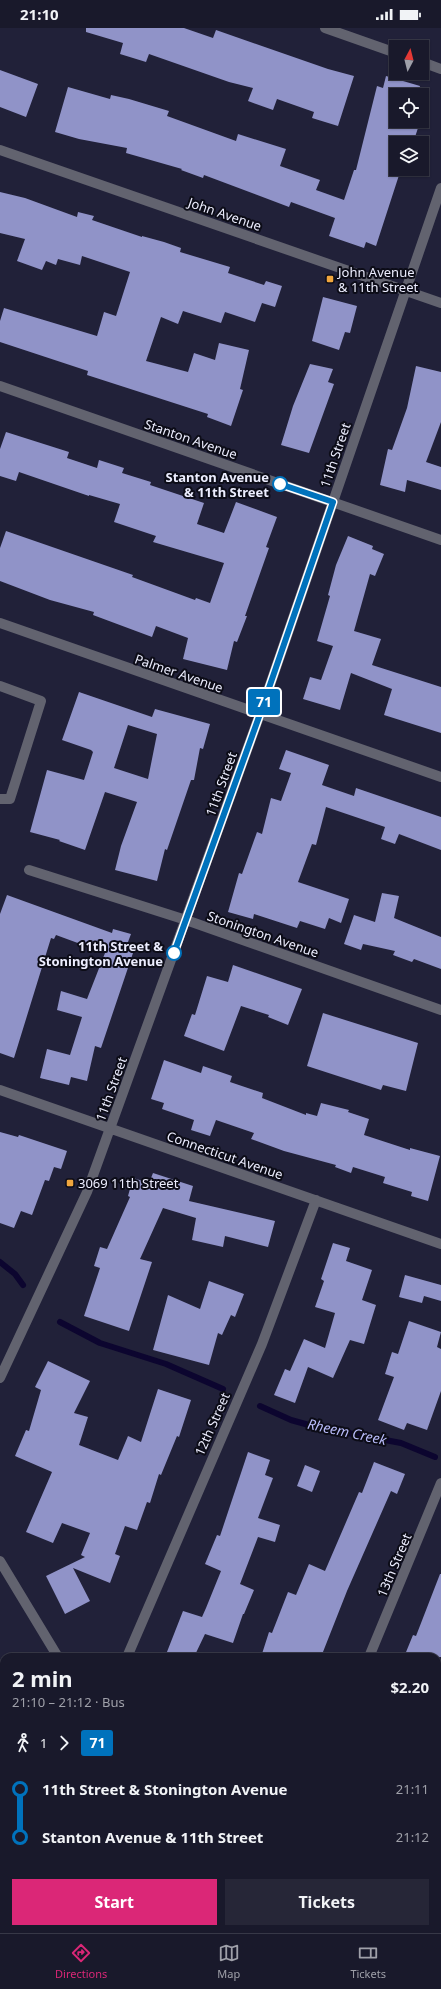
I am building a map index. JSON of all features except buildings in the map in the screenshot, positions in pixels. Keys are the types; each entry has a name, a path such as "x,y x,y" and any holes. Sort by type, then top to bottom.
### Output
{"street":[{"path":"325,28 389,51"},
{"path":"429,65 441,69"},
{"name":"John Avenue","path":"0,150 441,303"},
{"name":"11th Street","path":"0,1378 87,1192 111,1129 260,714 441,188"},
{"name":"Stanton Avenue","path":"0,386 441,540"},
{"name":"Palmer Avenue","path":"0,624 441,777"},
{"path":"0,686 42,701 10,799 0,799"},
{"name":"Stonington Avenue","path":"29,870 186,920 441,1010"},
{"name":"Connecticut Avenue","path":"0,1090 441,1244"},
{"name":"12th Street","path":"129,1653 262,1344 316,1200"},
{"name":"13th Street","path":"371,1653 441,1483"},
{"path":"0,1561 56,1653"}],"waterway":[{"name":"Rheem Creek","path":"0,1262 15,1274 23,1285"},
{"name":"Rheem Creek","path":"60,1322 100,1343 166,1364 223,1389"},
{"name":"Rheem Creek","path":"260,1406 291,1420 316,1427 401,1443 435,1457"}],"bus line":[{"name":"71","path":"174,953 260,714 333,502 280,484"}],"place":[{"name":"John Avenue & 11th Street","path":"330,279"},
{"name":"Stanton Avenue & 11th Street","path":"280,484"},
{"name":"11th Street & Stonington Avenue","path":"174,953"},
{"name":"3069 11th Street","path":"70,1183"}]}
